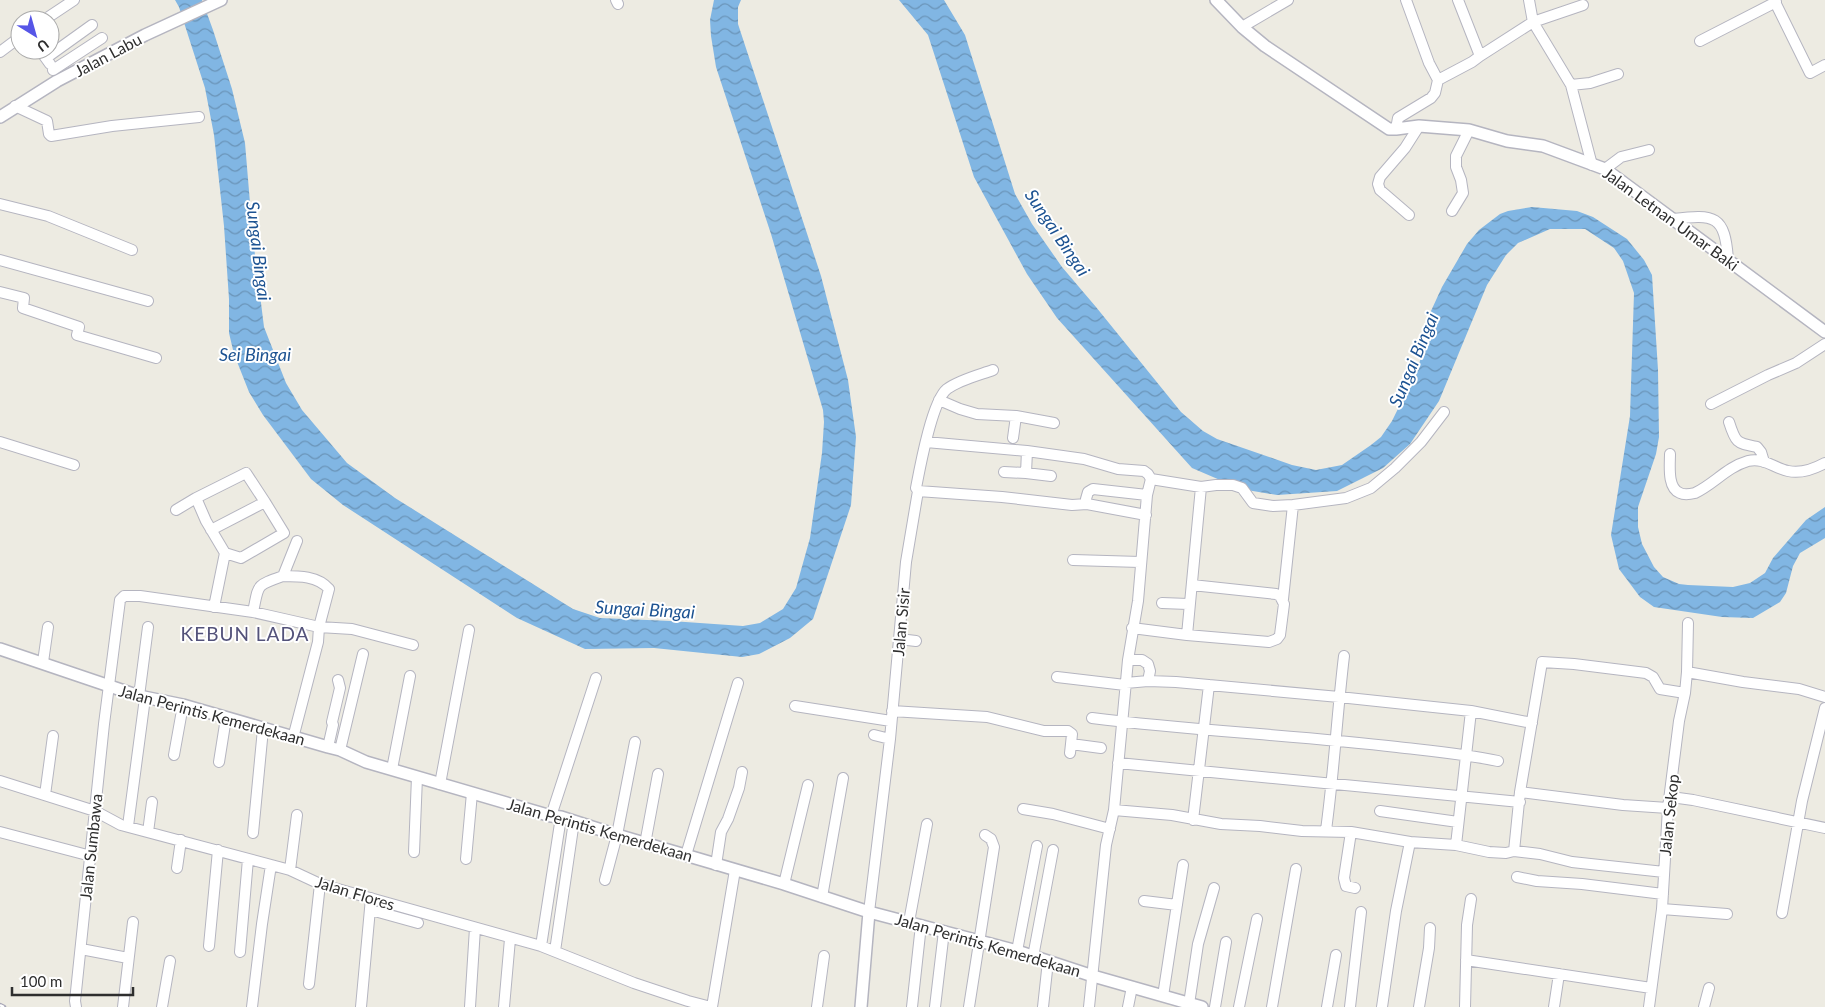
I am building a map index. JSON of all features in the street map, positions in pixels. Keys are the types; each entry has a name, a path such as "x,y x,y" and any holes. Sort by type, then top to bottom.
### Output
{"street":[{"path":"59,10 74,0"},
{"path":"1216,0 1242,27 1265,46 1312,78 1340,94 1389,129 1396,130 1398,118 1431,98 1435,93 1438,80 1429,63 1406,0"},
{"path":"1242,27 1288,0"},
{"path":"1458,0 1480,56"},
{"path":"1528,0 1533,22 1571,85 1592,165"},
{"name":"Jalan Labu","path":"0,118 55,75 219,1"},
{"path":"1700,41 1775,1 1810,73 1825,65"},
{"path":"1438,80 1472,62 1533,22 1583,5"},
{"path":"60,44 92,25"},
{"path":"46,60 55,75 102,38"},
{"path":"1571,85 1590,83 1618,74"},
{"path":"15,106 47,121 49,134 52,136 112,126 199,117"},
{"path":"1409,215 1380,190 1378,184 1380,177 1405,148 1419,126"},
{"name":"Jalan Letnan Umar Baki","path":"1396,130 1419,126 1469,130 1507,141 1543,146 1605,169 1825,332"},
{"path":"1452,211 1462,193 1461,180 1456,167 1456,156 1469,130"},
{"path":"1605,169 1621,157 1649,150"},
{"path":"0,204 48,216 132,250"},
{"path":"1673,219 1706,217 1720,223 1725,231 1728,260"},
{"path":"0,260 148,301"},
{"path":"0,292 24,298 23,308 79,327 76,335 156,358"},
{"path":"1711,404 1796,363 1825,344"},
{"name":"Jalan Sisir","path":"869,912 890,739 906,562 918,491 916,488 928,428 939,400 945,391 952,386 993,370"},
{"path":"939,400 977,414 1016,416 1054,423"},
{"path":"1151,480 1201,487 1233,485 1242,488 1253,504 1272,506 1346,498 1371,488 1394,468 1421,442 1444,412"},
{"path":"1013,438 1016,416"},
{"path":"1729,422 1738,441 1743,445 1757,447 1761,452 1764,462"},
{"path":"0,442 74,465"},
{"path":"926,442 1027,450 1084,459 1118,469 1144,471 1151,480 1147,495 1138,601 1128,660 1114,810 1106,845 1089,1007"},
{"path":"1026,473 1027,450"},
{"path":"1670,454 1671,481 1676,490 1685,494 1696,492 1734,467 1757,460 1782,470 1798,472 1807,471 1825,463"},
{"path":"1004,472 1051,476"},
{"path":"176,510 196,498 246,474 284,533 241,558 225,553 211,530 196,498"},
{"path":"1187,635 1188,604 1192,585 1201,487"},
{"path":"1087,504 1086,495 1093,489 1147,495"},
{"path":"918,491 1002,497 1072,505 1087,504 1146,515"},
{"path":"211,530 265,502"},
{"path":"1132,628 1187,635 1274,641 1280,635 1293,505"},
{"path":"283,576 297,541"},
{"path":"225,553 214,607 253,612 319,627 352,629 413,645"},
{"path":"1073,560 1140,562"},
{"path":"253,612 259,587 264,583 283,576 306,576 326,585 330,589 319,627 318,642 293,738"},
{"path":"1192,585 1276,594 1283,599"},
{"name":"Jalan Sumbawa","path":"76,1007 75,1001 95,812 120,600 124,596 140,596 214,607"},
{"path":"1162,603 1188,604"},
{"name":"Jalan Sekop","path":"1649,1007 1662,909 1669,803 1678,721 1685,693 1688,623"},
{"path":"43,662 48,627"},
{"path":"128,826 148,627"},
{"path":"440,784 469,630"},
{"path":"899,639 916,642"},
{"name":"Jalan Perintis Kemerdekaan","path":"0,649 142,697 183,704 293,738 340,750 366,762 392,770 574,821 617,836 784,884 869,912 944,931 1202,1007"},
{"path":"340,750 363,654"},
{"path":"1326,830 1344,656"},
{"path":"1128,660 1142,660 1148,664 1150,671 1148,681"},
{"path":"1514,851 1520,797 1542,662 1646,673 1653,677 1660,689 1685,693"},
{"path":"1687,672 1799,689 1825,697"},
{"path":"392,770 410,676"},
{"path":"1057,677 1126,684 1148,681 1209,685 1339,697 1471,711 1532,723"},
{"path":"541,946 556,817 596,678"},
{"path":"328,747 340,688 338,680"},
{"path":"686,855 738,683"},
{"path":"1193,820 1209,685"},
{"path":"174,755 183,704"},
{"path":"795,706 891,716 987,717 1044,731 1068,731 1072,734 1070,749 1101,748"},
{"path":"1782,913 1798,823 1825,708"},
{"path":"1456,845 1471,711"},
{"path":"219,762 226,718"},
{"path":"1092,718 1205,730 1336,740 1466,754 1498,761"},
{"path":"253,832 263,729"},
{"path":"874,735 890,739"},
{"path":"45,795 53,736"},
{"path":"606,880 617,836 635,742"},
{"path":"1118,763 1461,796 1520,797 1623,805 1693,800 1825,828"},
{"path":"716,865 721,832 728,819 739,788 742,772"},
{"path":"645,844 658,774"},
{"path":"414,852 417,777"},
{"path":"822,897 843,778"},
{"name":"Jalan Flores","path":"0,781 95,812 128,826 290,870 320,884 510,939 541,946 634,983 688,1002 711,1007"},
{"path":"784,884 808,784"},
{"path":"466,858 472,793"},
{"path":"148,832 152,802"},
{"path":"1023,809 1052,814 1110,829"},
{"path":"1114,810 1172,815 1221,824 1302,831 1351,832 1410,842 1456,845 1489,852 1506,853 1514,851 1540,854 1572,862 1664,872"},
{"path":"1380,811 1458,822"},
{"path":"290,870 297,815"},
{"path":"555,951 574,821"},
{"path":"909,922 927,824"},
{"path":"0,832 91,856"},
{"path":"1351,832 1344,882 1346,886 1355,888"},
{"path":"969,1007 994,847 991,839 985,835"},
{"path":"177,868 181,840"},
{"path":"1382,1007 1396,910 1410,842"},
{"path":"1017,952 1037,846"},
{"path":"209,946 218,850"},
{"path":"1033,957 1053,850"},
{"path":"240,952 248,859"},
{"path":"1163,996 1183,865"},
{"path":"252,1007 271,866"},
{"path":"1272,1007 1296,869"},
{"path":"711,1007 735,870"},
{"path":"1517,877 1537,881 1582,884 1663,894"},
{"path":"309,984 320,884"},
{"path":"1187,1004 1198,944 1214,888"},
{"path":"361,1007 371,898"},
{"path":"1465,1007 1466,960 1471,899"},
{"path":"1144,901 1177,905"},
{"path":"1662,909 1727,914"},
{"path":"370,910 418,923"},
{"path":"861,1007 869,912"},
{"path":"1350,1007 1361,912"},
{"path":"1239,1007 1257,918"},
{"path":"122,1007 133,922"},
{"path":"912,1007 921,925"},
{"path":"470,1007 475,928"},
{"path":"1419,1007 1429,948 1430,928"},
{"path":"935,1007 944,931"},
{"path":"504,1007 510,939"},
{"path":"1215,1007 1226,942"},
{"path":"81,949 128,958"},
{"path":"1327,1007 1336,955"},
{"path":"817,1007 824,956"},
{"path":"1466,960 1651,988"},
{"path":"162,1007 170,961"},
{"path":"1043,1007 1048,961"},
{"path":"1554,1007 1558,974"},
{"path":"1128,1007 1132,987"},
{"path":"1704,1007 1709,988"}],"water":[{"name":"Sei Bingai","path":"175,0 202,0 232,89 245,143 253,239 264,327 286,383 302,410 347,463 395,498 573,609 600,618 743,626 760,623 783,609 796,588 810,538 822,453 824,422 823,410 771,234 716,67 710,20 714,0 741,0 738,7 738,24 821,276 848,380 856,437 851,505 813,619 790,638 759,654 742,657 654,648 585,649 517,618 343,505 311,479 263,415 249,392 234,354 229,333 229,299 224,226 214,135 205,88 179,7"},
{"path":"899,0 944,0 965,35 1015,194 1032,224 1062,267 1181,412 1203,431 1217,439 1292,465 1316,470 1342,465 1381,437 1392,421 1417,370 1425,345 1431,311 1442,287 1467,244 1479,230 1500,214 1508,211 1532,207 1577,211 1593,217 1627,239 1644,260 1652,275 1658,370 1659,437 1656,454 1638,507 1638,527 1642,544 1654,567 1663,577 1679,584 1733,587 1750,583 1765,573 1773,558 1806,520 1825,507 1825,538 1800,553 1793,566 1786,593 1780,602 1753,618 1722,617 1654,607 1640,597 1619,569 1611,535 1630,416 1634,293 1623,261 1614,248 1585,229 1550,229 1518,243 1506,255 1487,285 1439,401 1410,444 1383,468 1337,491 1277,495 1241,489 1192,468 1057,318 1027,274 974,177 928,35"}],"railway":[{"path":"0,1005 4,1007"}],"district":[{"name":"KEBUN LADA","path":"245,634"}],"water label":[{"name":"Sungai Bingai","path":"1057,233"},
{"name":"Sungai Bingai","path":"258,251"},
{"name":"Sungai Bingai","path":"1414,360"},
{"name":"Sungai Bingai","path":"645,610"}]}
